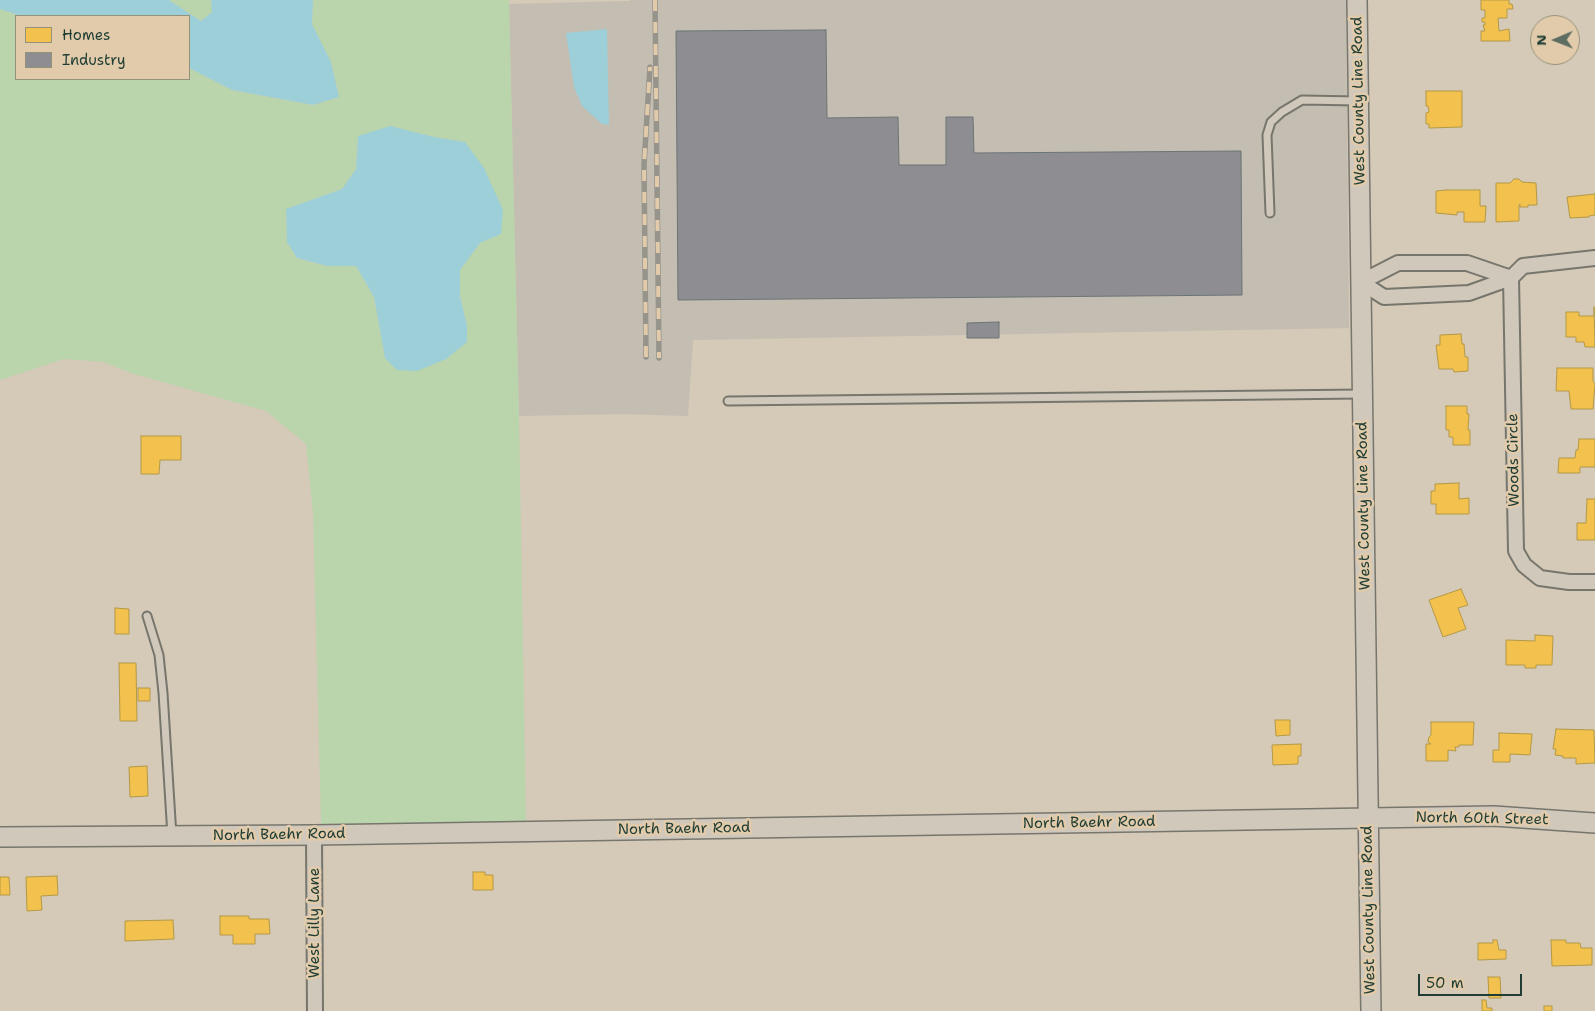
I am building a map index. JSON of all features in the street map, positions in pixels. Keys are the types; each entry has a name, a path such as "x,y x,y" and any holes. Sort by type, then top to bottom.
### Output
{"street":[{"name":"West County Line Road","path":"1357,0 1371,1011"},
{"path":"1511,278 1467,263 1398,262 1361,282 1384,298 1469,293 1511,278 1524,266 1595,258"},
{"name":"Woods Circle","path":"1511,278 1516,551 1524,565 1540,578 1569,582 1595,582"},
{"name":"North 60th Street","path":"1368,818 1494,816 1595,823"},
{"name":"North Baehr Road","path":"0,837 314,835 1368,818"},
{"name":"West Lilly Lane","path":"314,835 315,1011"}],"lane":[{"path":"1270,213 1267,135 1271,122 1282,112 1302,100 1359,101"},
{"path":"728,401 1362,394"},
{"path":"147,616 159,655 172,836"}],"shaded area":[{"path":"630,0 1346,0 1349,328 693,340 688,416 624,414 519,416 509,4"}],"green space":[{"path":"169,0 211,0 212,12 201,21"},
{"path":"313,0 509,0 526,822 321,824 313,513 306,444 266,411 134,374 103,362 64,359 0,380 0,9 18,15 15,15 15,80 190,80 190,69 232,90 313,105 339,97 331,62 312,24","holes":["358,136 434,137 465,142 480,243 460,270 460,296 467,326 385,358 374,297 356,266 327,266 297,258 287,242 286,209 342,189 356,169"]}],"water":[{"path":"0,0 169,0 201,21 212,12 211,0 313,0 312,24 331,62 339,97 313,105 232,90 190,69 190,15 18,15 0,9"},
{"path":"607,29 609,125 602,124 582,106 574,87 566,33"},
{"path":"390,126 434,137 465,142 484,168 503,210 501,234 480,243 460,270 460,296 467,326 467,342 446,359 417,371 397,370 385,358 374,297 356,266 327,266 297,258 287,242 286,209 342,189 356,169 358,136"}],"building: Homes":[{"path":"1481,0 1509,0 1509,4 1512,4 1513,9 1507,9 1507,18 1498,18 1499,31 1509,29 1510,41 1481,41 1481,31 1485,31 1483,25 1485,25 1485,22 1482,22 1482,18 1485,18 1485,10 1481,10"},
{"path":"1426,91 1462,91 1462,127 1429,128 1429,124 1426,124 1426,113 1429,112 1428,106 1426,106"},
{"path":"1514,179 1519,179 1522,182 1536,183 1537,205 1520,207 1520,204 1519,221 1496,222 1496,183 1510,183"},
{"path":"1480,190 1480,206 1486,206 1485,222 1464,222 1464,212 1457,212 1457,215 1436,213 1436,191"},
{"path":"1595,194 1595,215 1570,218 1567,197"},
{"path":"1594,307 1595,347 1585,347 1584,342 1576,342 1576,337 1566,337 1566,312 1579,312 1579,316 1594,316"},
{"path":"1461,334 1465,357 1468,357 1468,371 1454,372 1453,369 1439,369 1436,345 1440,345 1440,335"},
{"path":"1557,368 1593,368 1593,381 1595,384 1593,409 1571,409 1569,391 1556,391"},
{"path":"1446,406 1467,406 1470,445 1453,445 1453,437 1449,437 1449,430 1446,430"},
{"path":"141,436 181,436 181,460 160,460 159,474 141,474"},
{"path":"1579,439 1595,439 1595,467 1580,467 1580,473 1558,473 1559,458 1575,458"},
{"path":"1459,483 1459,499 1469,498 1469,514 1436,514 1436,504 1431,504 1431,491 1435,491 1435,484"},
{"path":"1587,499 1595,499 1595,540 1577,540 1577,523 1586,523"},
{"path":"1461,589 1468,605 1458,608 1466,629 1443,637 1429,600"},
{"path":"115,608 129,609 129,634 115,634"},
{"path":"1535,635 1553,636 1552,665 1536,665 1536,668 1525,668 1525,665 1506,665 1506,640 1535,641"},
{"path":"119,663 136,663 137,721 120,721"},
{"path":"138,688 150,688 150,701 138,701"},
{"path":"1275,720 1290,720 1290,735 1276,736"},
{"path":"1431,722 1474,722 1473,745 1459,745 1459,747 1455,747 1456,751 1448,750 1448,761 1426,761 1426,744 1431,744 1428,742 1431,735"},
{"path":"1556,729 1594,730 1595,763 1576,764 1576,758 1563,758 1563,756 1555,755 1556,749 1553,749"},
{"path":"1499,733 1532,734 1530,755 1510,754 1510,762 1493,762 1493,750 1499,750"},
{"path":"1301,744 1301,756 1298,756 1298,764 1273,765 1272,745"},
{"path":"147,766 148,796 130,797 129,767"},
{"path":"473,872 485,872 485,875 493,875 493,890 473,890"},
{"path":"57,876 58,895 41,896 42,910 27,911 26,877"},
{"path":"0,877 9,877 10,895 0,895"},
{"path":"220,916 249,916 249,919 269,919 270,934 255,934 255,944 233,944 233,935 220,935"},
{"path":"173,920 174,939 125,941 125,921"},
{"path":"1493,940 1497,940 1499,950 1506,950 1506,959 1478,960 1478,943 1493,943"},
{"path":"1551,940 1566,940 1566,943 1580,943 1581,948 1592,948 1592,965 1552,966"},
{"path":"1488,977 1500,977 1501,998 1489,998"},
{"path":"1482,1000 1486,1000 1487,1008 1492,1008 1492,1011 1482,1011"},
{"path":"1544,1006 1552,1006 1552,1011 1544,1011"}],"building: Industry":[{"path":"826,30 827,118 898,117 899,165 946,165 946,117 973,117 974,153 1241,151 1242,295 678,300 676,31"},
{"path":"999,322 999,338 967,338 967,323"}],"railway":[{"path":"655,0 659,358"},
{"path":"646,357 644,165 650,67"}]}
